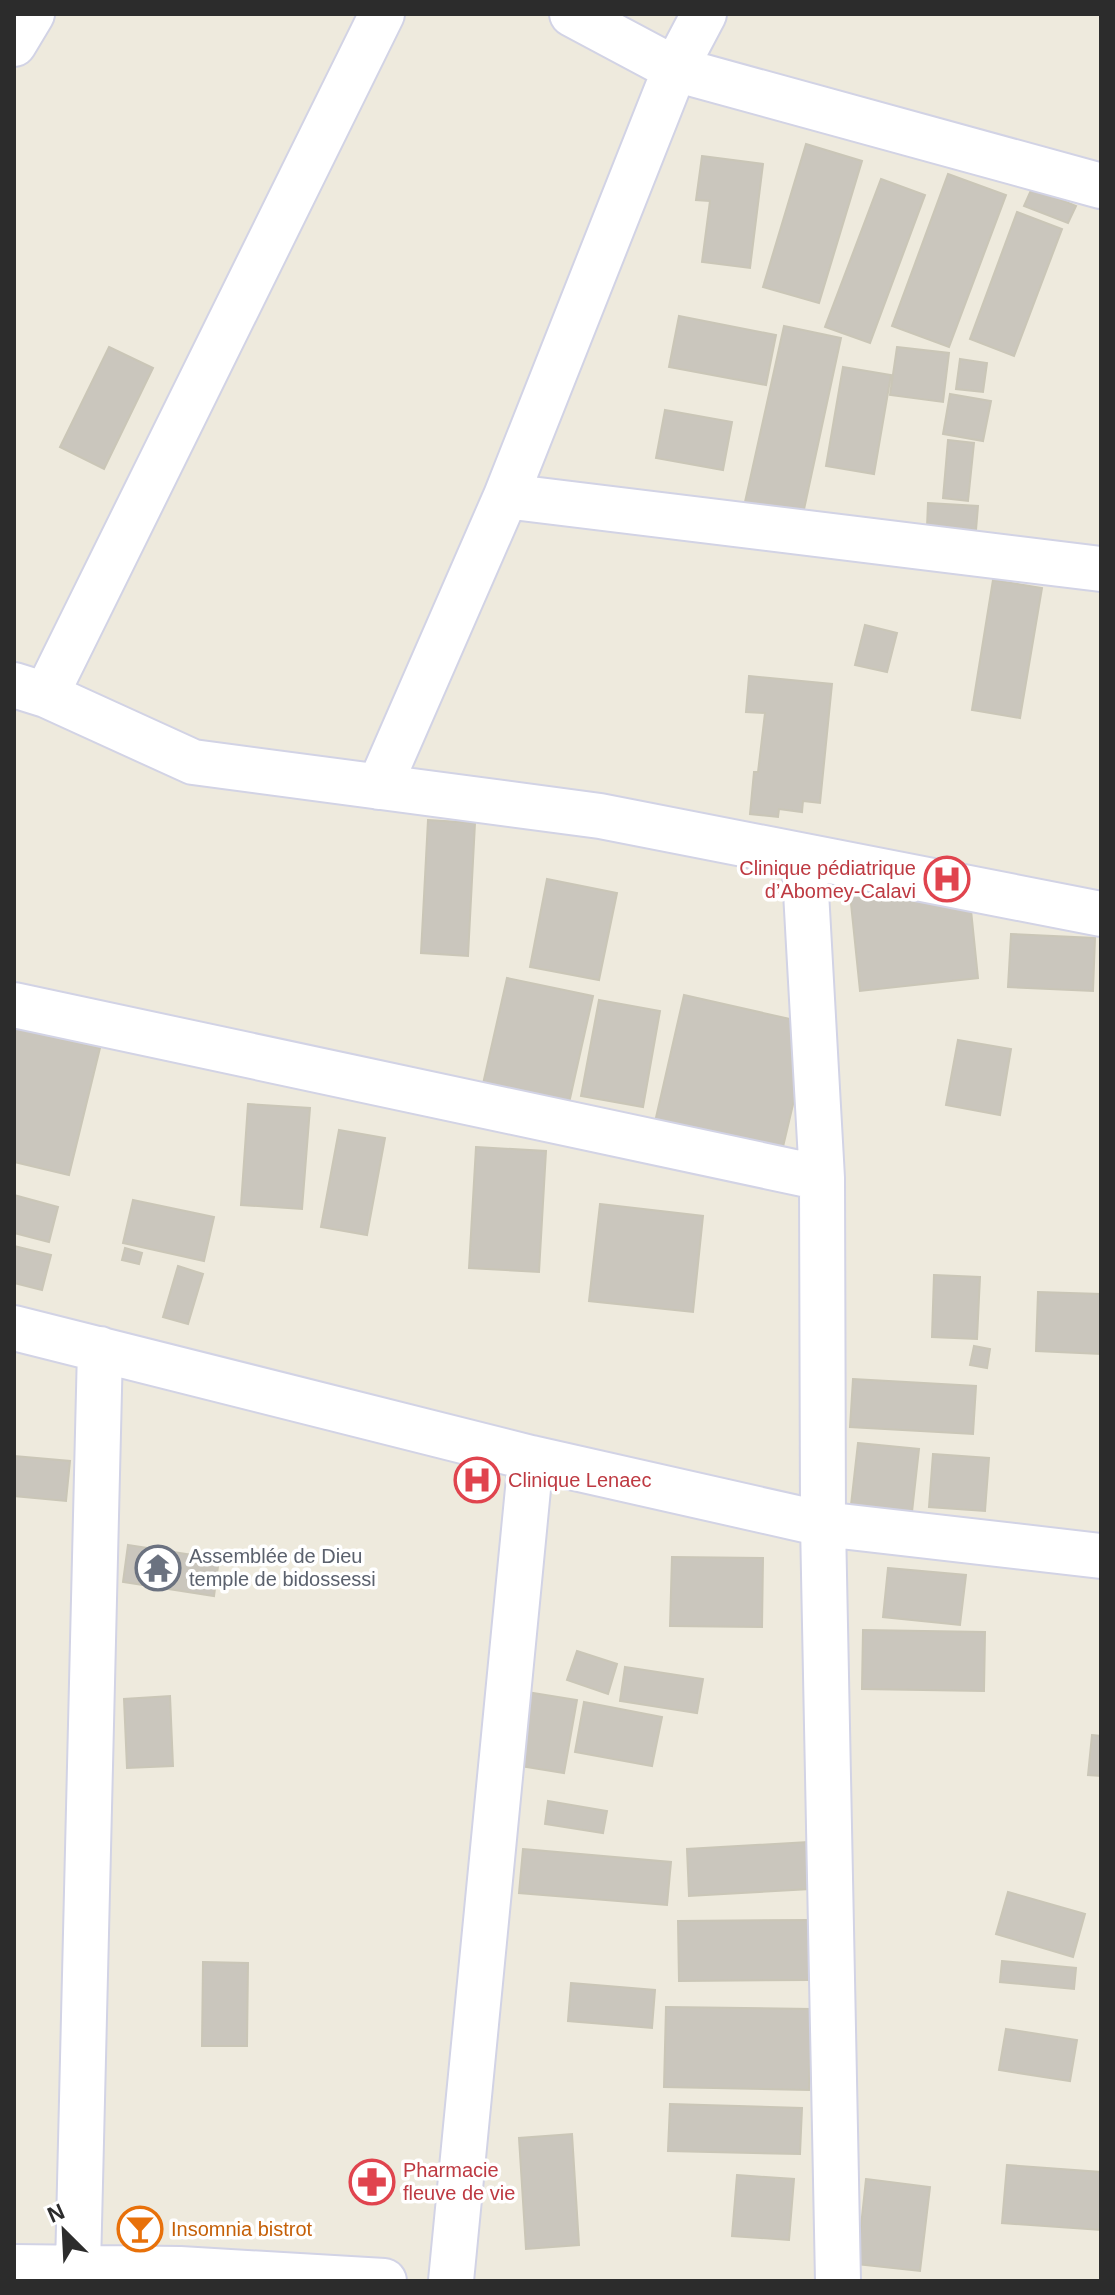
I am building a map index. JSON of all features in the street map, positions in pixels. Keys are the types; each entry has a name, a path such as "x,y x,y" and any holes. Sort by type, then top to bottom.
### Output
{"street":[{"path":"14,44 32,14"},
{"path":"382,14 30,690 193,762 600,816 1101,914"},
{"path":"572,14 675,69 1101,186"},
{"path":"379,787 506,496 675,69 704,14"},
{"path":"506,496 1101,569"},
{"path":"804,856 822,1178 823,1524 838,2281"},
{"path":"14,1005 822,1178"},
{"path":"14,1328 531,1458 823,1524 1101,1556"},
{"path":"78,2267 100,1349"},
{"path":"451,2281 531,1458"},
{"path":"14,2267 78,2267 180,2275 384,2281"}],"building":[{"path":"806,144 862,161 819,303 763,287"},
{"path":"702,156 763,164 750,268 702,262 710,201 696,200"},
{"path":"948,174 1006,195 949,347 892,326"},
{"path":"881,179 925,195 870,343 825,327"},
{"path":"1032,188 1076,206 1068,223 1024,206"},
{"path":"1017,212 1062,229 1014,356 970,339"},
{"path":"679,316 776,335 766,385 669,367"},
{"path":"784,326 841,338 803,514 745,502"},
{"path":"109,347 153,368 104,469 60,447"},
{"path":"897,347 949,353 943,402 890,395"},
{"path":"960,359 987,363 983,392 956,389"},
{"path":"843,367 891,375 874,474 826,466"},
{"path":"950,394 991,401 983,441 943,434"},
{"path":"665,410 732,422 723,470 656,458"},
{"path":"948,440 974,443 968,501 943,498"},
{"path":"928,503 978,506 976,530 927,527"},
{"path":"993,580 1042,588 1020,718 972,710"},
{"path":"865,625 897,633 887,672 855,665"},
{"path":"749,676 832,684 820,803 803,801 802,812 779,809 778,817 750,814 765,713 746,712"},
{"path":"428,820 475,823 468,956 421,953"},
{"path":"547,879 617,893 599,980 530,967"},
{"path":"968,881 978,978 860,991 850,894"},
{"path":"1011,934 1095,938 1093,991 1008,987"},
{"path":"507,978 593,996 569,1103 483,1084"},
{"path":"684,995 812,1024 782,1151 655,1122"},
{"path":"599,1000 660,1011 643,1107 581,1096"},
{"path":"14,1028 100,1048 69,1175 14,1162"},
{"path":"958,1040 1011,1049 1000,1115 946,1105"},
{"path":"248,1104 310,1108 302,1209 241,1205"},
{"path":"339,1130 385,1138 367,1235 321,1227"},
{"path":"476,1147 546,1151 539,1272 469,1268"},
{"path":"14,1195 58,1207 49,1242 14,1233"},
{"path":"133,1200 214,1217 204,1261 123,1243"},
{"path":"600,1204 703,1216 693,1312 589,1301"},
{"path":"14,1246 51,1255 42,1290 14,1283"},
{"path":"125,1248 142,1253 139,1264 122,1260"},
{"path":"178,1266 203,1274 188,1324 163,1317"},
{"path":"934,1275 980,1277 977,1339 932,1337"},
{"path":"1038,1292 1101,1294 1101,1354 1036,1351"},
{"path":"974,1346 990,1349 987,1368 970,1365"},
{"path":"853,1379 976,1386 973,1434 850,1427"},
{"path":"858,1443 919,1449 912,1512 851,1505"},
{"path":"933,1454 989,1458 985,1511 929,1507"},
{"path":"14,1456 70,1461 66,1501 14,1496"},
{"path":"128,1545 219,1559 214,1596 123,1582"},
{"path":"672,1557 763,1558 762,1627 670,1626"},
{"path":"888,1568 966,1575 960,1625 883,1617"},
{"path":"863,1630 985,1632 984,1691 862,1689"},
{"path":"577,1651 617,1664 608,1694 567,1680"},
{"path":"625,1667 703,1679 697,1713 620,1701"},
{"path":"527,1692 577,1700 564,1773 514,1765"},
{"path":"170,1696 173,1766 127,1768 124,1699"},
{"path":"584,1702 662,1717 652,1766 575,1752"},
{"path":"1092,1735 1101,1736 1101,1776 1088,1775"},
{"path":"548,1801 607,1811 603,1833 545,1824"},
{"path":"808,1842 810,1889 689,1896 687,1849"},
{"path":"523,1849 671,1862 667,1905 519,1893"},
{"path":"1008,1892 1085,1914 1073,1957 996,1934"},
{"path":"809,1920 809,1980 679,1981 678,1921"},
{"path":"1002,1961 1076,1968 1074,1989 1000,1982"},
{"path":"203,1962 248,1963 247,2046 202,2046"},
{"path":"571,1983 655,1990 652,2028 568,2021"},
{"path":"666,2007 811,2009 809,2090 664,2087"},
{"path":"1006,2029 1077,2040 1070,2081 999,2070"},
{"path":"670,2104 802,2108 800,2154 668,2151"},
{"path":"572,2134 579,2245 526,2249 519,2138"},
{"path":"1007,2165 1101,2172 1101,2230 1002,2223"},
{"path":"737,2175 794,2179 789,2240 732,2236"},
{"path":"866,2179 930,2187 920,2271 857,2264"}],"place":[{"name":"Clinique pédiatrique d’Abomey-Calavi","path":"947,879"},
{"name":"Clinique Lenaec","path":"477,1480"},
{"name":"Assemblée de Dieu temple de bidossessi","path":"158,1568"},
{"name":"Pharmacie fleuve de vie","path":"372,2182"},
{"name":"Insomnia bistrot","path":"140,2229"}]}
